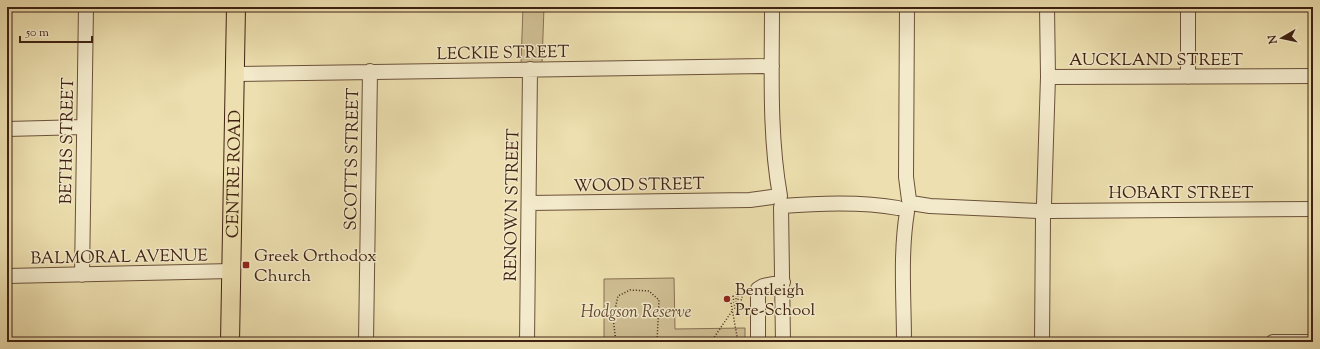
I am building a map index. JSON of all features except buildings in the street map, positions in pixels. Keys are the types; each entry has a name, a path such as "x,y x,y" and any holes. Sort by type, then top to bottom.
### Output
{"main road":[{"name":"CENTRE ROAD","path":"230,342 236,7"}],"street":[{"name":"BETHS STREET","path":"82,275 86,7"},
{"path":"772,7 775,166 783,282 783,342"},
{"path":"904,342 907,7"},
{"path":"1042,342 1048,77 1047,7"},
{"path":"1188,7 1188,77"},
{"name":"LECKIE STREET","path":"235,74 772,66"},
{"name":"RENOWN STREET","path":"527,342 530,69"},
{"name":"SCOTTS STREET","path":"366,342 370,71"},
{"name":"AUCKLAND STREET","path":"1048,77 1313,76"},
{"path":"7,129 84,127"},
{"name":"WOOD STREET","path":"529,203 750,200 777,202"},
{"name":"HOBART STREET","path":"777,202 804,204 880,204 1044,211 1313,209"},
{"name":"BALMORAL AVENUE","path":"7,276 232,272"},
{"path":"758,342 758,289 763,286 783,282"},
{"path":"1273,342 1313,342"}],"path":[{"path":"616,342 613,318 618,296 630,290 649,290 659,300 657,342"},
{"path":"738,342 730,297 733,296 736,309 736,291 738,291 738,306 740,306 743,292"},
{"path":"711,342 732,311"}],"green space":[{"path":"523,7 544,7 542,64 521,64"},
{"name":"Hodgson Reserve","path":"674,278 675,329 745,328 745,342 604,342 604,279"}],"place":[{"name":"Greek Orthodox Church","path":"246,265"},
{"name":"Bentleigh Pre-School","path":"727,299"}]}
